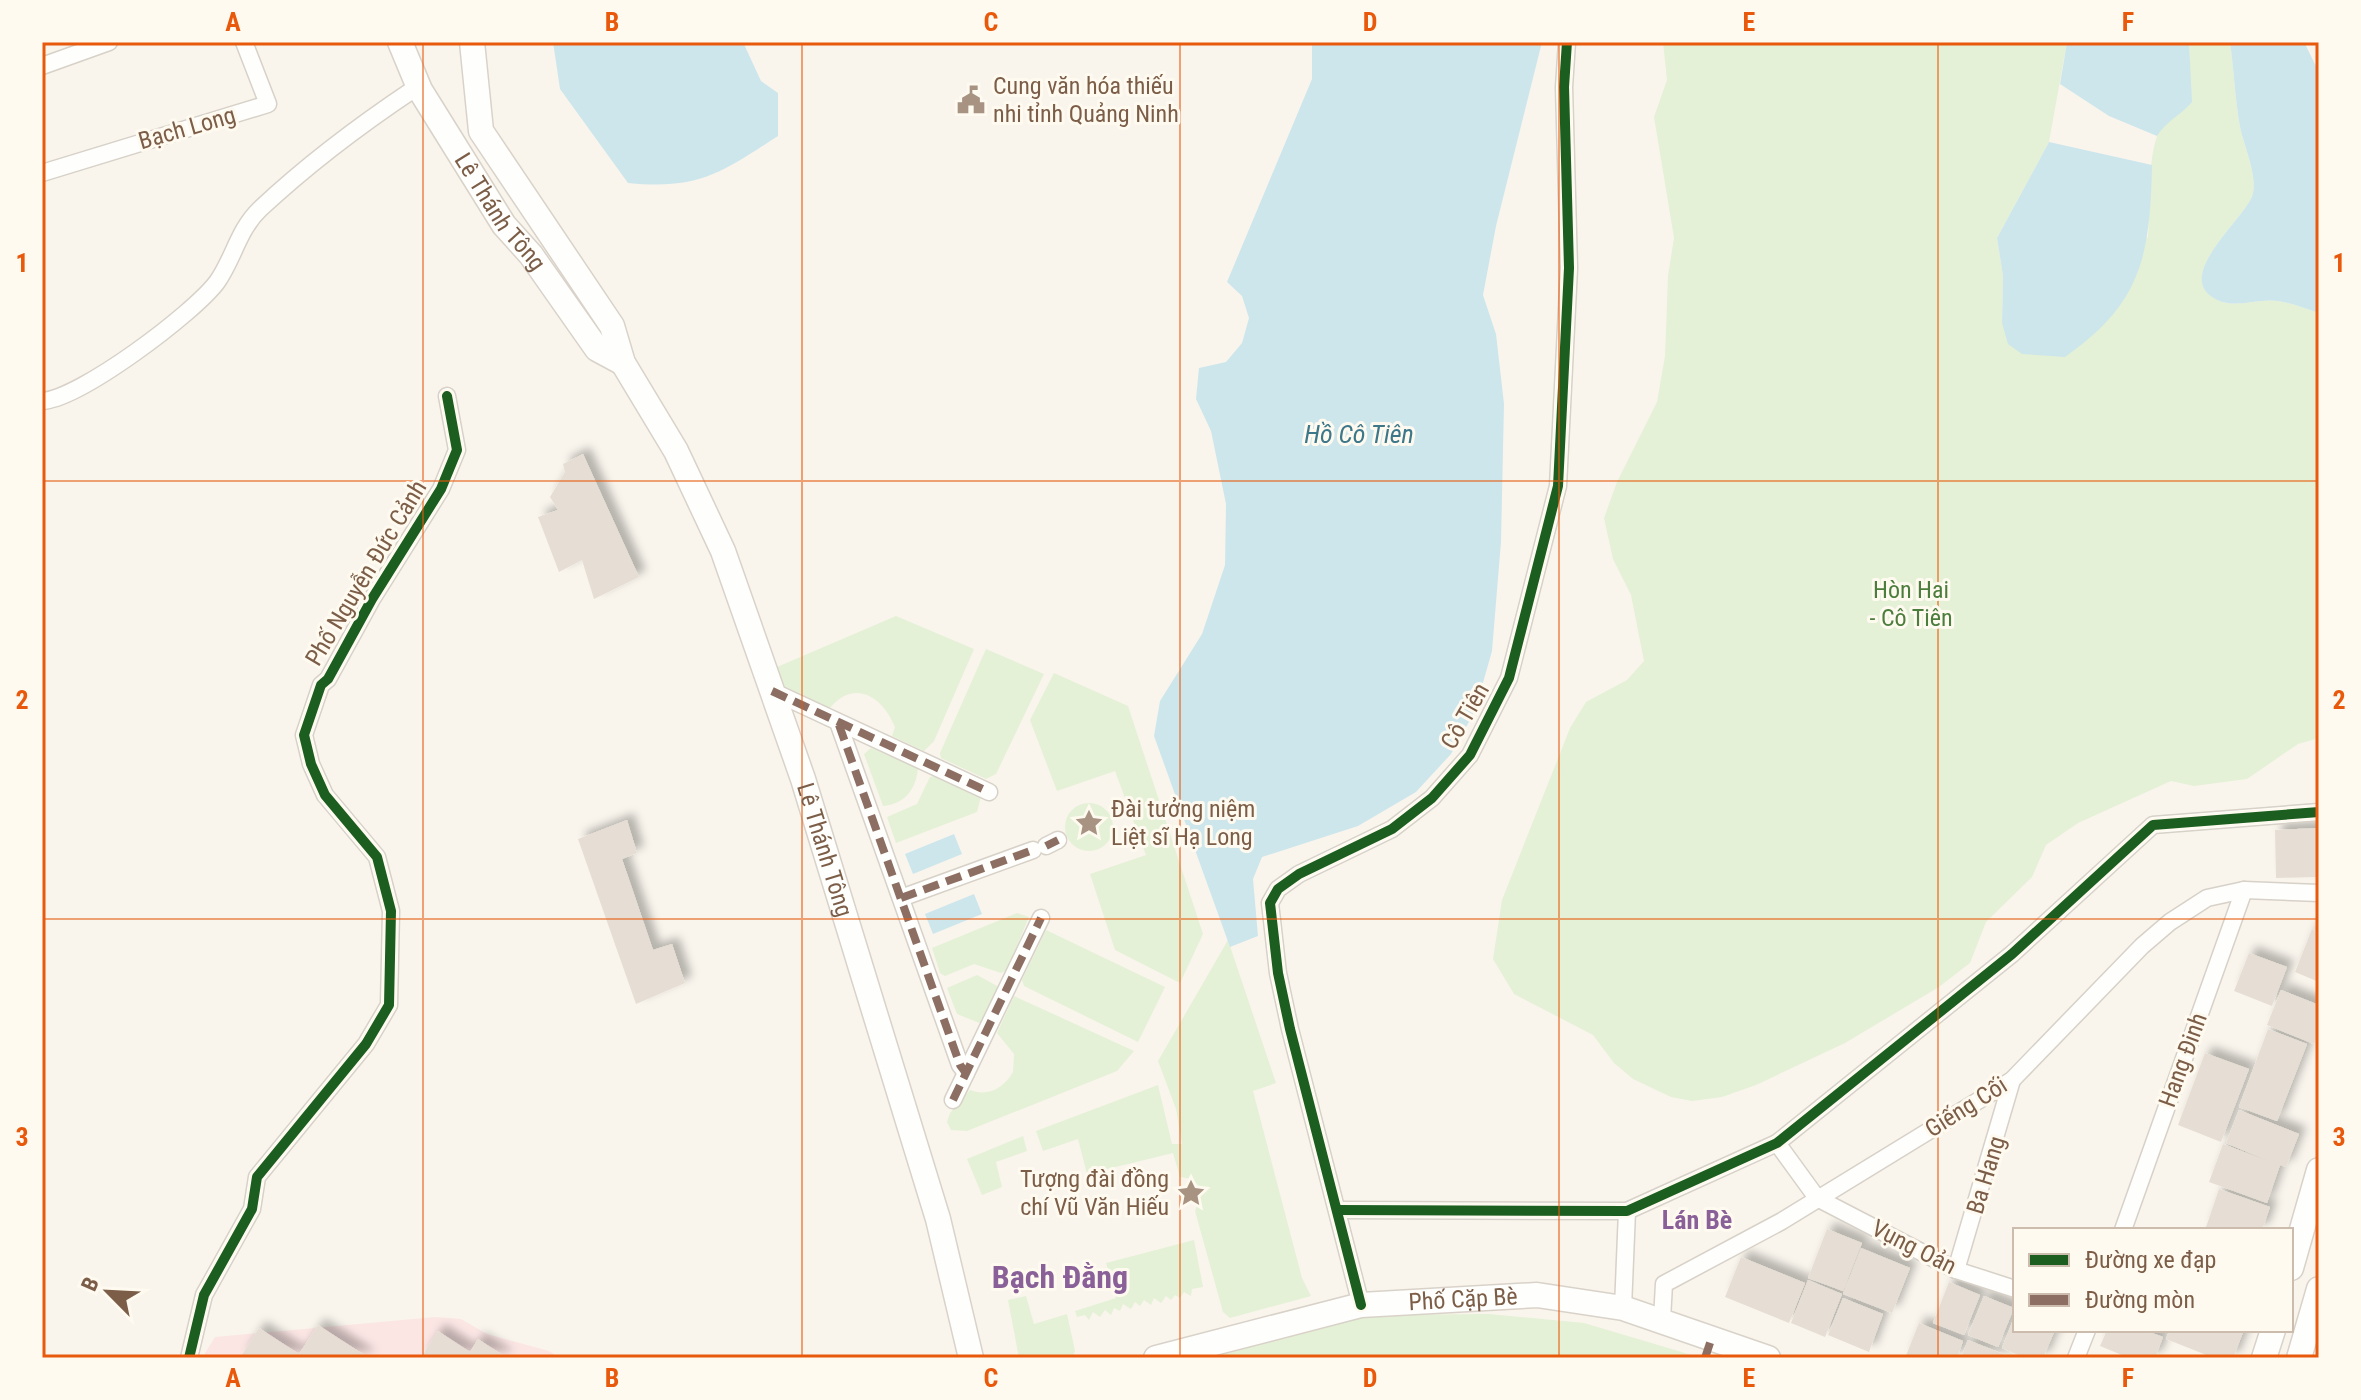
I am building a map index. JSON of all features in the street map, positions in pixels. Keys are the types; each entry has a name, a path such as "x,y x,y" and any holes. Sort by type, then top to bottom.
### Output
{"main road":[{"name":"Lê Thánh Tông","path":"400,42 420,90 504,225 531,255 597,349 623,363"},
{"name":"Lê Thánh Tông","path":"472,42 481,131 612,326 623,363 676,451 723,551 803,779 938,1219 971,1358"},
{"path":"2293,1261 2319,1170"},
{"path":"2299,1358 2319,1289"},
{"name":"Phố Cặp Bè","path":"1156,1358 1361,1305 1537,1295 1623,1308 1768,1358"},
{"path":"2264,1358 2272,1332"}],"street":[{"path":"42,66 109,42"},
{"name":"Bạch Long","path":"42,173 268,104 244,42"},
{"name":"Cô Tiên","path":"1361,1305 1283,998 1270,903 1278,889 1299,874 1392,829 1432,798 1470,755 1509,678 1558,486 1568,283 1564,87 1567,42"},
{"path":"42,401 69,392 111,368 206,296 228,264 242,229 260,209 356,128 414,89 420,90"},
{"name":"Phố Nguyễn Đức Cảnh","path":"189,1358 204,1295 252,1209 257,1177 366,1044 389,1005 391,911 377,857 325,795 311,764 304,735 321,685 328,679 372,599 441,489 457,450 447,396"},
{"path":"772,691 839,725 989,792"},
{"path":"839,725 966,1073"},
{"path":"1337,1210 1627,1211 1777,1143 1968,991 2153,825 2319,812"},
{"path":"901,898 1046,845"},
{"name":"Giếng Cối","path":"1662,1319 1664,1284 1782,1221 2012,1080 2142,946 2170,922 2207,898 2244,890 2319,893"},
{"name":"Hang Đinh","path":"2124,1228 2244,890"},
{"path":"953,1100 1041,918"},
{"name":"Ba Hang","path":"1956,1270 2000,1132 2012,1080"},
{"path":"1777,1143 1817,1198"},
{"name":"Vụng Oản","path":"1817,1198 1956,1270 2013,1288"},
{"path":"1623,1308 1627,1211"},
{"path":"2076,1358 2086,1332"}],"shaded area":[{"path":"435,1317 461,1319 487,1334 549,1351 560,1358 202,1358 215,1337"}],"green space":[{"name":"Hòn Hai - Cô Tiên","path":"1663,42 2067,42 2049,142 1997,238 2003,276 2002,323 2148,237 2150,175 2155,142 2167,120 2191,102 2189,42 2230,42 2238,116 2254,185 2248,203 2207,262 2202,276 2205,289 2224,303 2278,301 2319,313 2319,738 2298,744 2247,779 2194,786 2171,781 2078,823 2046,845 2032,877 1986,922 1970,963 1939,987 1845,1043 1756,1085 1722,1097 1692,1101 1671,1097 1633,1079 1614,1063 1593,1035 1514,994 1493,959 1502,900 1570,728 1586,702 1627,680 1644,661 1631,595 1613,559 1604,518 1617,482 1657,402 1665,356 1668,276 1674,238 1654,117 1667,80"},
{"path":"896,616 974,649 934,741 924,751 892,736 895,727 883,706 875,699 866,694 847,695 828,710 784,691 777,667"},
{"path":"986,649 1044,674 996,774 986,779 941,758 940,753"},
{"path":"1054,673 1128,706 1203,934 1180,983 1115,950 1090,874 1146,855 1115,771 1057,791 1030,720"},
{"path":"871,748 918,768 912,789 903,799 891,805 883,806 864,754"},
{"path":"930,777 981,796 977,812 896,843 887,817 917,804"},
{"path":"1089,803 1106,810 1113,827 1106,844 1089,851 1072,844 1065,827 1072,810"},
{"path":"1017,913 1029,917 1007,970 1001,973 974,964 945,976 940,973 932,948"},
{"path":"1046,930 1165,987 1138,1042 1024,986 1022,980"},
{"path":"1228,940 1276,1083 1253,1091 1302,1278 1311,1296 1230,1318 1223,1312 1195,1211 1202,1191 1193,1179 1180,1177 1173,1153 1087,1174 1078,1139 1043,1151 1036,1131 1158,1085 1172,1144 1182,1144 1176,1109 1158,1061"},
{"path":"977,975 999,987 982,1024 957,1014 947,988"},
{"path":"1014,996 1134,1051 1117,1071 967,1131 951,1130 947,1122 950,1113 970,1090 995,1090 1013,1072 1014,1054 997,1033"},
{"path":"1023,1136 1027,1151 996,1162 1002,1187 982,1195 967,1159"},
{"path":"1194,1240 1203,1287 1192,1289 1191,1296 1184,1292 1180,1298 1175,1295 1171,1300 1166,1296 1161,1303 1154,1298 1151,1305 1144,1300 1140,1306 1135,1302 1131,1309 1123,1304 1120,1311 1114,1308 1111,1315 1105,1310 1100,1317 1093,1312 1089,1320 1085,1315 1077,1317 1075,1311 1116,1298 1106,1263"},
{"path":"1026,1296 1034,1324 1067,1314 1075,1351 1072,1358 1019,1358 1008,1300"},
{"path":"1489,1314 1584,1323 1702,1358 1211,1358 1362,1315"}],"water":[{"path":"553,42 743,42 761,81 778,93 778,136 708,176 673,184 628,183 560,89"},
{"name":"Hồ Cô Tiên","path":"1312,42 1542,42 1496,226 1483,295 1496,334 1504,404 1501,542 1492,651 1475,711 1451,754 1416,792 1358,826 1262,857 1253,879 1258,936 1230,947 1154,736 1160,701 1202,634 1225,565 1226,504 1211,431 1196,399 1199,368 1226,362 1242,343 1249,318 1242,296 1227,282 1312,79"},
{"path":"2067,42 2189,42 2192,102 2157,136 2109,116 2060,84"},
{"path":"2230,42 2304,42 2319,72 2319,313 2278,301 2224,303 2205,290 2202,277 2206,262 2248,203 2254,185 2238,116"},
{"path":"2049,142 2152,165 2148,226 2137,275 2111,317 2065,357 2022,354 2008,344 2002,323 2003,276 1997,238"},
{"path":"954,834 962,854 913,874 905,854"},
{"path":"974,894 982,914 933,934 925,914"}],"building":[{"path":"583,454 639,577 594,599 582,560 559,572 538,517 558,510 550,497 565,472 563,464"},
{"path":"627,820 637,853 622,859 653,950 672,944 685,983 636,1004 578,839"},
{"path":"2319,828 2319,877 2276,878 2275,830"},
{"path":"2312,929 2319,932 2319,982 2295,972"},
{"path":"2249,953 2287,967 2272,1006 2234,991"},
{"path":"2281,990 2319,1005 2319,1032 2314,1044 2267,1025"},
{"path":"2268,1029 2307,1044 2277,1121 2239,1107"},
{"path":"2205,1053 2249,1069 2221,1142 2178,1125"},
{"path":"2239,1110 2299,1134 2286,1167 2280,1165 2267,1203 2209,1182 2223,1144 2268,1161 2226,1143"},
{"path":"2219,1189 2270,1207 2263,1228 2206,1228"},
{"path":"1827,1229 1862,1243 1843,1291 1808,1278"},
{"path":"1861,1248 1910,1268 1892,1313 1843,1294"},
{"path":"1741,1257 1805,1283 1789,1323 1725,1297"},
{"path":"1808,1280 1842,1294 1825,1337 1791,1323"},
{"path":"1949,1282 1980,1295 1964,1335 1933,1323"},
{"path":"1984,1296 2013,1308 1998,1347 1968,1335"},
{"path":"1843,1298 1883,1314 1869,1352 1828,1335"},
{"path":"2013,1320 2013,1332 2054,1332 2043,1358 2025,1358 2002,1348"},
{"path":"1919,1323 1963,1341 1957,1358 1905,1358"},
{"path":"318,1325 369,1358 240,1358 259,1328 299,1354"},
{"path":"438,1331 470,1352 478,1339 507,1358 421,1358"},
{"path":"2106,1332 2149,1332 2163,1337 2155,1358 2129,1358 2100,1346"},
{"path":"2169,1332 2243,1332 2233,1358 2214,1358 2166,1339"},
{"path":"1968,1340 2013,1358 1961,1358"}],"marked path":[{"path":"772,691 989,792"},
{"path":"839,725 960,1065 966,1073"},
{"path":"1046,846 1058,840"},
{"path":"901,898 1033,850"},
{"path":"953,1100 1041,918"},
{"path":"1705,1358 1712,1337"}],"cycle path":[{"path":"1361,1305 1290,1029 1278,973 1270,903 1278,889 1299,874 1392,829 1432,798 1470,755 1509,678 1558,486 1569,268 1564,87 1567,42"},
{"path":"189,1358 204,1295 252,1209 257,1177 366,1044 389,1005 391,911 377,857 325,795 311,764 304,735 321,685 328,679 372,599 441,489 457,450 447,396"},
{"path":"1337,1210 1627,1211 1777,1143 2012,954 2153,825 2319,812"}],"place":[{"name":"Cung văn hóa thiếu nhi tỉnh Quảng Ninh","path":"971,100"},
{"name":"Đài tưởng niệm Liệt sĩ Hạ Long","path":"1089,823"},
{"name":"Tượng đài đồng chí Vũ Văn Hiếu","path":"1191,1193"}],"district":[{"name":"Lán Bè","path":"1697,1220"},
{"name":"Bạch Đằng","path":"1060,1277"}]}
